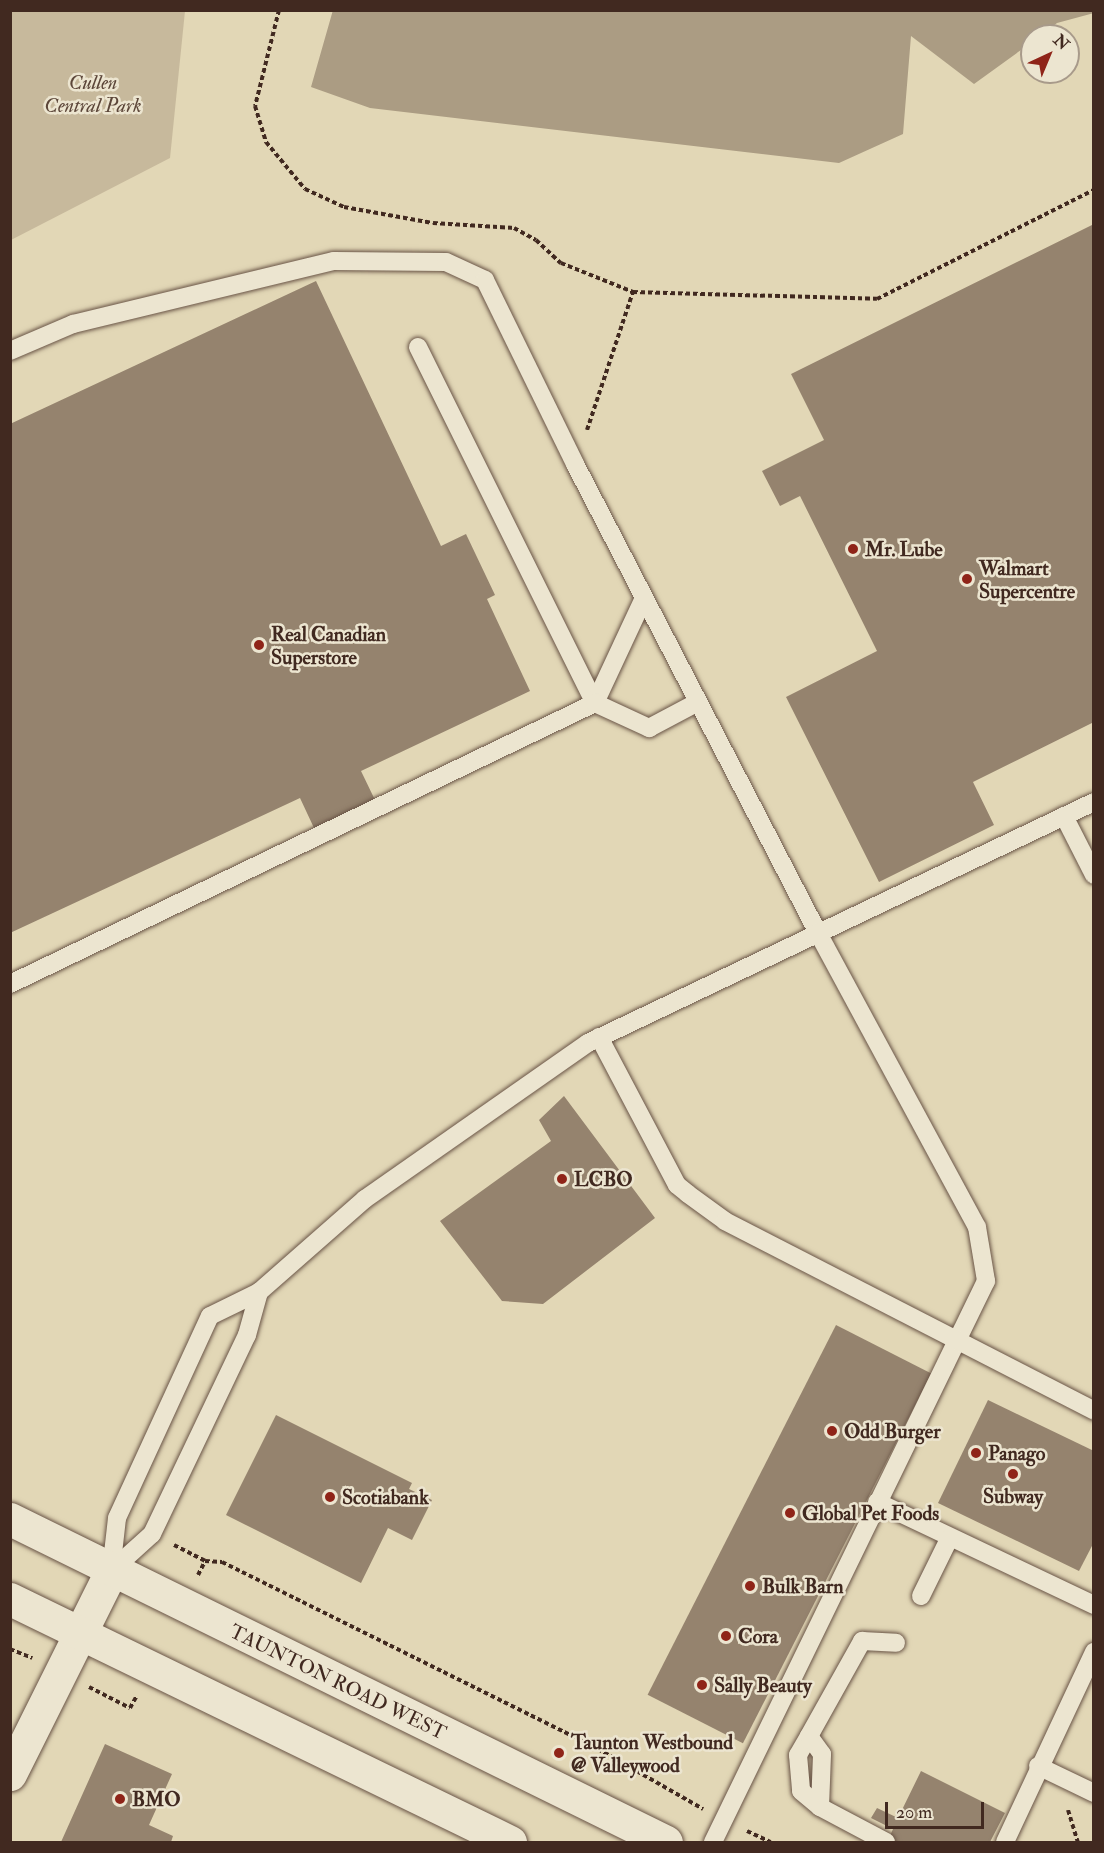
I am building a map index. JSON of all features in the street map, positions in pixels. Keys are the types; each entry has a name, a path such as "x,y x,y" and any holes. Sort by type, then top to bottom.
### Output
{"main road":[{"name":"TAUNTON ROAD WEST","path":"10,1519 111,1571 666,1842"},
{"path":"10,1774 78,1632 111,1571"},
{"path":"10,1599 510,1842"}],"lane":[{"path":"10,351 73,324 334,261 446,262 485,280 575,464 818,933 977,1227 986,1281 712,1842"},
{"path":"418,347 595,703 650,728 698,702"},
{"path":"10,984 595,703 644,598"},
{"path":"111,1571 117,1518 210,1316 259,1292 365,1199 599,1037 1094,802"},
{"path":"1064,816 1094,875"},
{"path":"599,1037 677,1185 725,1221 957,1344 1094,1412"},
{"path":"111,1571 152,1534 247,1335 259,1292"},
{"path":"877,1502 948,1539 1094,1605"},
{"path":"921,1596 948,1539"},
{"path":"886,1842 820,1807 822,1754 809,1736 862,1641 896,1643"},
{"path":"1005,1842 1038,1766 1094,1652"},
{"path":"1038,1766 1094,1793"}],"path":[{"path":"279,10 255,106 267,142 305,189 344,207 433,224 514,228 536,240 561,263 633,292 877,299 1094,190"},
{"path":"575,464 633,292"},
{"path":"152,1534 205,1561 222,1562 591,1745 722,1820 771,1842"},
{"path":"59,1671 130,1708 152,1669"},
{"path":"1068,1809 1078,1842"}],"green space":[{"name":"Cullen Central Park","path":"11,10 185,11 170,158 11,240"}],"shaded area":[{"path":"333,10 1093,10 1094,13 1056,24 1020,24 1020,51 974,84 911,36 903,134 839,163 370,108 311,87"}],"building":[{"name":"Walmart Supercentre","path":"1094,224 1094,722 973,782 994,825 879,882 786,697 877,651 800,496 780,506 762,471 824,440 791,374"},
{"name":"Real Canadian Superstore","path":"316,281 441,546 466,534 495,595 487,599 530,691 361,771 375,800 314,828 300,798 10,933 10,424"},
{"name":"LCBO","path":"564,1096 655,1218 543,1304 502,1301 440,1221 551,1141 539,1120"},
{"path":"836,1325 931,1374 743,1743 648,1695"},
{"path":"988,1400 1094,1451 1094,1542 1079,1571 938,1503"},
{"name":"Scotiabank","path":"276,1415 412,1483 409,1489 432,1500 412,1540 388,1528 361,1583 226,1515"},
{"name":"BMO","path":"105,1744 172,1774 149,1825 173,1836 171,1842 61,1842"},
{"path":"921,1771 1005,1813 990,1842 898,1842 889,1838 893,1829 871,1818 877,1808 898,1818"}],"place":[{"name":"Mr. Lube","path":"853,549"},
{"name":"Walmart Supercentre","path":"967,579"},
{"name":"Real Canadian Superstore","path":"259,645"},
{"name":"LCBO","path":"562,1179"},
{"name":"Odd Burger","path":"832,1431"},
{"name":"Panago","path":"976,1453"},
{"name":"Subway","path":"1013,1474"},
{"name":"Scotiabank","path":"330,1497"},
{"name":"Global Pet Foods","path":"790,1513"},
{"name":"Bulk Barn","path":"750,1586"},
{"name":"Cora","path":"726,1636"},
{"name":"Sally Beauty","path":"702,1685"},
{"name":"Taunton Westbound @ Valleywood","path":"559,1753"},
{"name":"BMO","path":"120,1799"}]}
